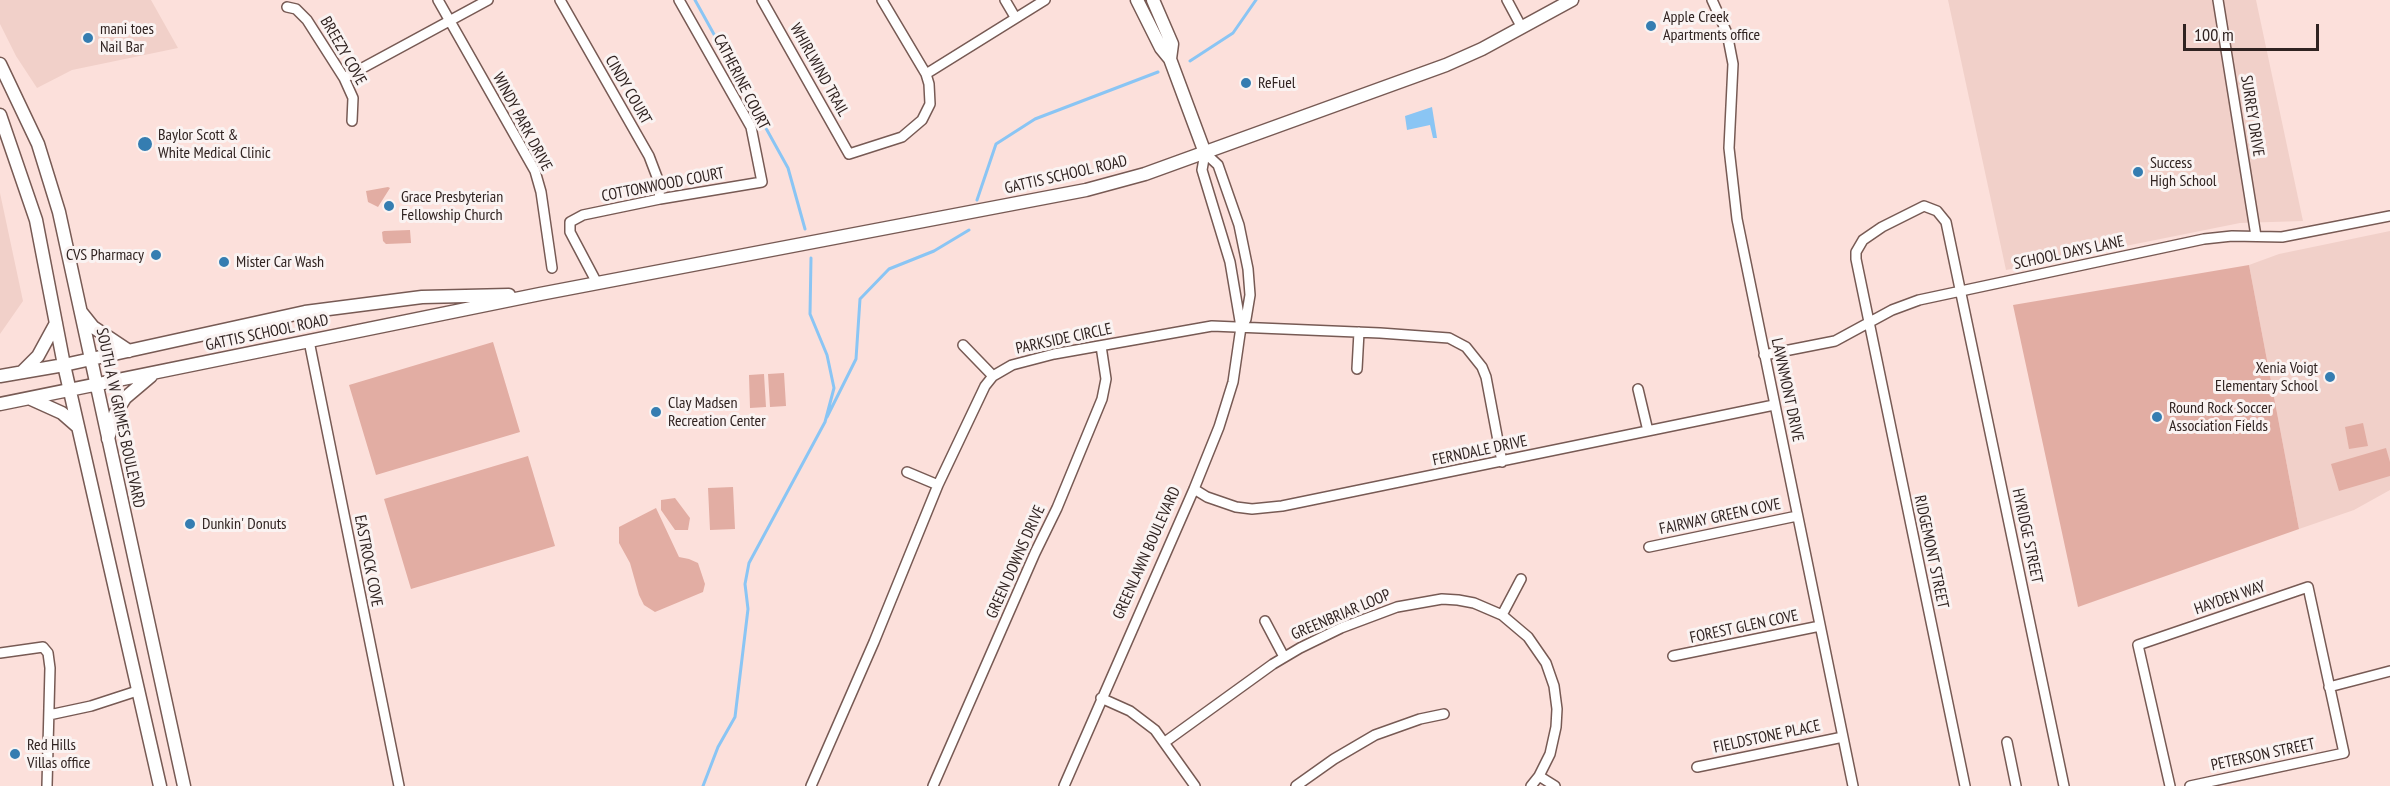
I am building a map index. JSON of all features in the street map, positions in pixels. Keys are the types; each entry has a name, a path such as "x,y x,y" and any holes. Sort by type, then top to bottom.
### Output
{"main road":[{"name":"GREENLAWN BOULEVARD","path":"1137,0 1161,48 1170,59 1204,153"},
{"name":"GREENLAWN BOULEVARD","path":"1153,0 1172,44 1170,59"},
{"name":"GATTIS SCHOOL ROAD","path":"0,404 540,294 1086,190 1144,174 1310,112 1446,65 1522,28 1572,0"},
{"name":"SOUTH A W GRIMES BOULEVARD","path":"0,64 38,144 59,212 184,786"},
{"path":"0,115 36,220 64,365 160,786"},
{"name":"GATTIS SCHOOL ROAD","path":"0,376 64,365 305,312 422,297 540,294"},
{"path":"80,310 93,327 129,351"},
{"path":"22,372 38,356 56,322"},
{"path":"107,440 115,414 125,398 138,385 158,372"},
{"path":"30,398 62,413 78,427"}],"street":[{"name":"WINDY PARK DRIVE","path":"438,0 535,171 541,192 552,268"},
{"path":"345,78 488,0"},
{"name":"CINDY COURT","path":"560,0 649,156 657,177 660,199"},
{"name":"CATHERINE COURT","path":"679,0 751,127 762,182"},
{"name":"WHIRLWIND TRAIL","path":"762,0 849,154 896,140 916,127 930,104 926,74"},
{"path":"882,0 926,74 1045,0"},
{"path":"1005,0 1015,17"},
{"path":"1507,0 1522,28"},
{"name":"LAWNMONT DRIVE","path":"1712,0 1722,18 1731,55 1733,80 1729,148 1732,188 1774,405 1853,786"},
{"name":"SURREY DRIVE","path":"2218,0 2256,237"},
{"name":"BREEZY COVE","path":"287,7 296,9 307,20 345,78 353,98 352,121"},
{"name":"GREENLAWN BOULEVARD","path":"1204,153 1202,170 1230,262 1241,327"},
{"name":"GREENLAWN BOULEVARD","path":"1064,786 1194,489 1227,405 1241,327 1246,319 1250,295 1243,238 1218,165 1204,153"},
{"name":"COTTONWOOD COURT","path":"597,284 570,232 570,222 583,215 762,182"},
{"name":"HYRIDGE STREET","path":"1869,324 1856,259 1859,245 1882,226 1917,208 1931,208 1942,216 1961,291 2064,786"},
{"name":"SCHOOL DAYS LANE","path":"1764,355 1835,341 1905,305 1961,291 2204,239 2232,236 2282,237 2390,216"},
{"name":"RIDGEMONT STREET","path":"1869,324 1965,786"},
{"name":"PARKSIDE CIRCLE","path":"993,376 1029,359 1197,328 1241,327 1438,336 1449,338 1466,347 1479,362 1486,377 1502,462"},
{"path":"1357,369 1359,332"},
{"name":"EASTROCK COVE","path":"309,341 399,786"},
{"path":"812,786 879,631 938,485 985,387 993,376 963,345"},
{"name":"GREEN DOWNS DRIVE","path":"933,786 1057,508 1102,399 1106,379 1101,346"},
{"path":"1638,389 1648,431"},
{"name":"FERNDALE DRIVE","path":"1194,489 1207,497 1236,507 1267,508 1774,405"},
{"path":"907,472 938,485"},
{"name":"FAIRWAY GREEN COVE","path":"1649,548 1797,516"},
{"path":"1502,615 1521,579"},
{"name":"HAYDEN WAY","path":"2170,786 2138,645 2308,587 2344,753"},
{"name":"GREENBRIAR LOOP","path":"1165,742 1284,657 1341,628 1376,614 1419,602 1443,599 1466,601 1502,615 1528,637 1538,649 1552,678 1557,709 1556,727 1550,754 1532,786"},
{"path":"1265,621 1284,657"},
{"name":"FOREST GLEN COVE","path":"1673,656 1820,626"},
{"path":"0,653 43,647 48,653 50,668 47,786"},
{"path":"2329,687 2390,671"},
{"path":"49,715 91,706 137,691"},
{"path":"1101,698 1143,720 1165,742 1195,786"},
{"path":"1296,786 1340,755 1375,735 1420,719 1444,714"},
{"name":"FIELDSTONE PLACE","path":"1697,767 1843,737"},
{"path":"2007,742 2016,786"},
{"name":"PETERSON STREET","path":"2190,786 2344,753"},
{"path":"1539,776 1555,786"}],"shaded area":[{"path":"0,0 151,0 178,48 72,70 37,88 16,56 0,24"},
{"name":"Success High School","path":"1948,0 2256,0 2303,221 2240,223 2006,270"},
{"path":"390,188 378,207 368,202 366,191"},
{"path":"0,193 23,301 0,334"},
{"path":"410,230 411,243 386,244 383,241 382,232 384,231"},
{"name":"Xenia Voigt Elementary School","path":"2390,231 2390,490 2354,510 2299,529 2249,265 2279,254"},
{"name":"Round Rock Soccer Association Fields","path":"2249,265 2299,529 2078,607 2013,305"},
{"path":"493,342 520,432 376,475 349,385"},
{"path":"784,373 786,406 770,407 768,374"},
{"path":"764,374 766,407 750,408 749,375"},
{"path":"2363,423 2368,446 2349,449 2345,427"},
{"path":"2386,448 2390,462 2390,476 2339,491 2331,464"},
{"path":"528,456 555,546 411,589 384,499"},
{"path":"733,487 735,529 710,530 708,488"},
{"path":"675,498 690,518 688,530 675,530 661,510 661,500"},
{"path":"656,508 679,557 698,563 705,584 703,592 655,612 644,605 639,595 630,563 619,543 619,527"}],"water":[{"path":"1432,107 1437,138 1433,138 1430,125 1407,130 1405,116"}],"waterway":[{"path":"695,0 788,168 805,229"},
{"path":"1190,61 1233,33 1256,0"},
{"path":"977,200 996,144 1035,119 1158,72"},
{"path":"827,417 856,359 860,299 889,269 934,251 969,230"},
{"path":"703,786 718,747 735,717 748,609 745,584 749,563 825,422 834,388 827,355 810,314 811,258"}],"place":[{"name":"Apple Creek Apartments office","path":"1651,26"},
{"name":"mani toes Nail Bar","path":"88,38"},
{"name":"ReFuel","path":"1246,83"},
{"name":"Baylor Scott & White Medical Clinic","path":"145,144"},
{"name":"Success High School","path":"2138,172"},
{"name":"Grace Presbyterian Fellowship Church","path":"389,206"},
{"name":"CVS Pharmacy","path":"156,255"},
{"name":"Mister Car Wash","path":"224,262"},
{"name":"Xenia Voigt Elementary School","path":"2330,377"},
{"name":"Clay Madsen Recreation Center","path":"656,412"},
{"name":"Round Rock Soccer Association Fields","path":"2157,417"},
{"name":"Dunkin' Donuts","path":"190,524"},
{"name":"Red Hills Villas office","path":"15,754"}]}
